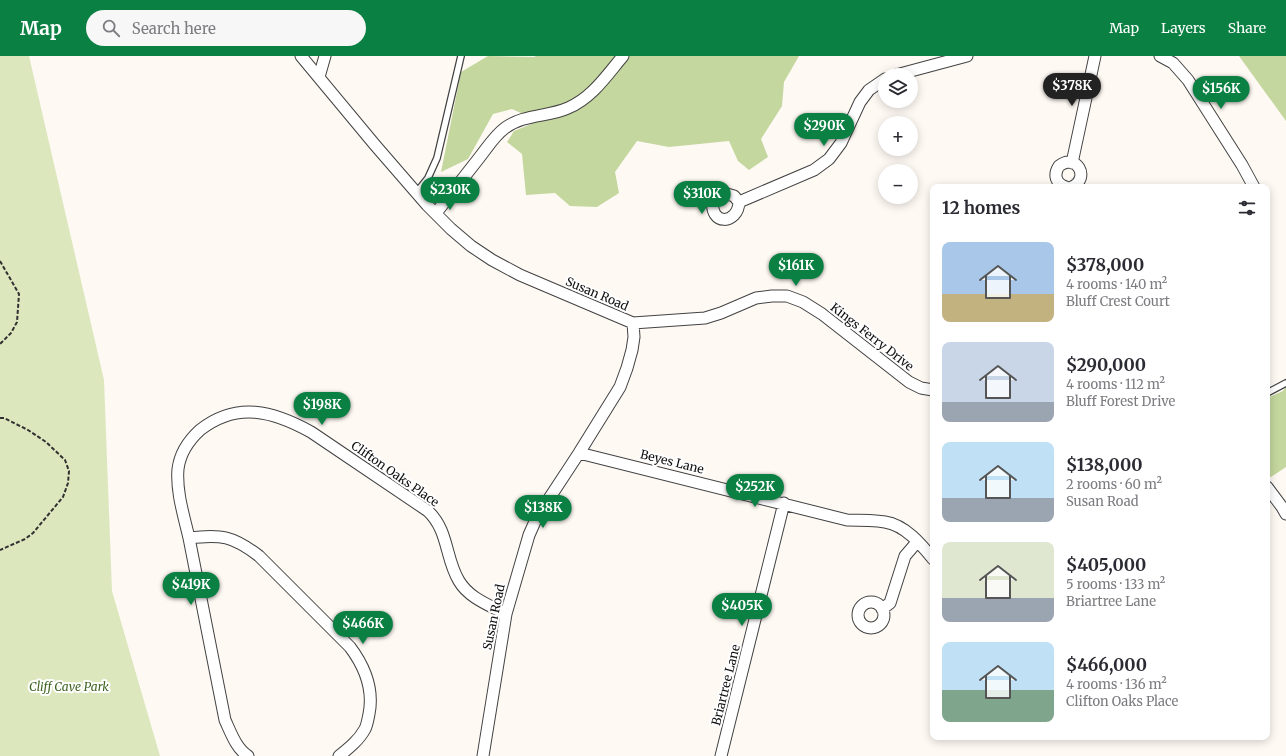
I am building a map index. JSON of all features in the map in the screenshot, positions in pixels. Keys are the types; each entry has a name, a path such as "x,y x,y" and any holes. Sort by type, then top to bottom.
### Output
{"street":[{"name":"Susan Road","path":"301,56 416,193 451,229 471,246 492,260 520,275 633,323 634,337 632,350 620,387 532,527 506,614 483,756"},
{"path":"319,77 325,56"},
{"path":"436,213 492,141 504,128 533,116 552,113 568,108 584,99 623,56"},
{"path":"918,69 967,56"},
{"path":"1072,163 1095,56"},
{"path":"1160,56 1173,64 1188,80 1252,184"},
{"path":"739,202 814,170 829,159 841,143 860,102 869,90 878,83"},
{"path":"1060,184 1058,182 1056,172 1059,166 1064,163 1072,163 1079,168 1081,173 1078,184"},
{"name":"Kings Ferry Drive","path":"633,323 705,318 756,298 786,296 803,302 822,314 908,382 921,388 930,390"},
{"name":"Clifton Oaks Place","path":"243,754 225,720 179,494 178,469 182,454 188,442 210,422 238,412 254,412 292,422 310,432 428,511 439,525 447,546 453,569 459,582 471,595 506,614"},
{"name":"Beyes Lane","path":"579,453 784,503 847,520 885,522 902,528 930,556"},
{"path":"1270,491 1286,514"},
{"name":"Briartree Lane","path":"721,756 784,503"},
{"path":"189,538 221,536 246,546 259,556 350,647 356,655 368,680 370,690 370,708 366,728 359,739 339,756"},
{"path":"882,609 890,603 905,556 917,542"}],"lane":[{"path":"416,193 433,170 437,158 461,56"},
{"path":"1270,391 1286,383"}],"path":[{"path":"0,261 19,294 17,322 11,333 0,344"},
{"path":"0,418 4,418 28,430 46,442 65,460 69,471 68,483 63,497 33,533 25,540 0,550"}],"green space":[{"name":"Cliff Cave Park","path":"0,56 29,56 104,380 112,591 160,756 0,756"},
{"path":"488,56 799,56 784,82 782,106 761,139 768,157 749,170 738,161 729,141 669,147 637,141 615,172 619,193 597,207 570,206 555,193 526,195 522,154 507,142 514,131 539,121 512,109 493,114 468,159 441,172 461,72"},
{"path":"1239,56 1286,56 1286,121"},
{"path":"1286,386 1286,467 1271,477 1270,397 1283,391"}]}
